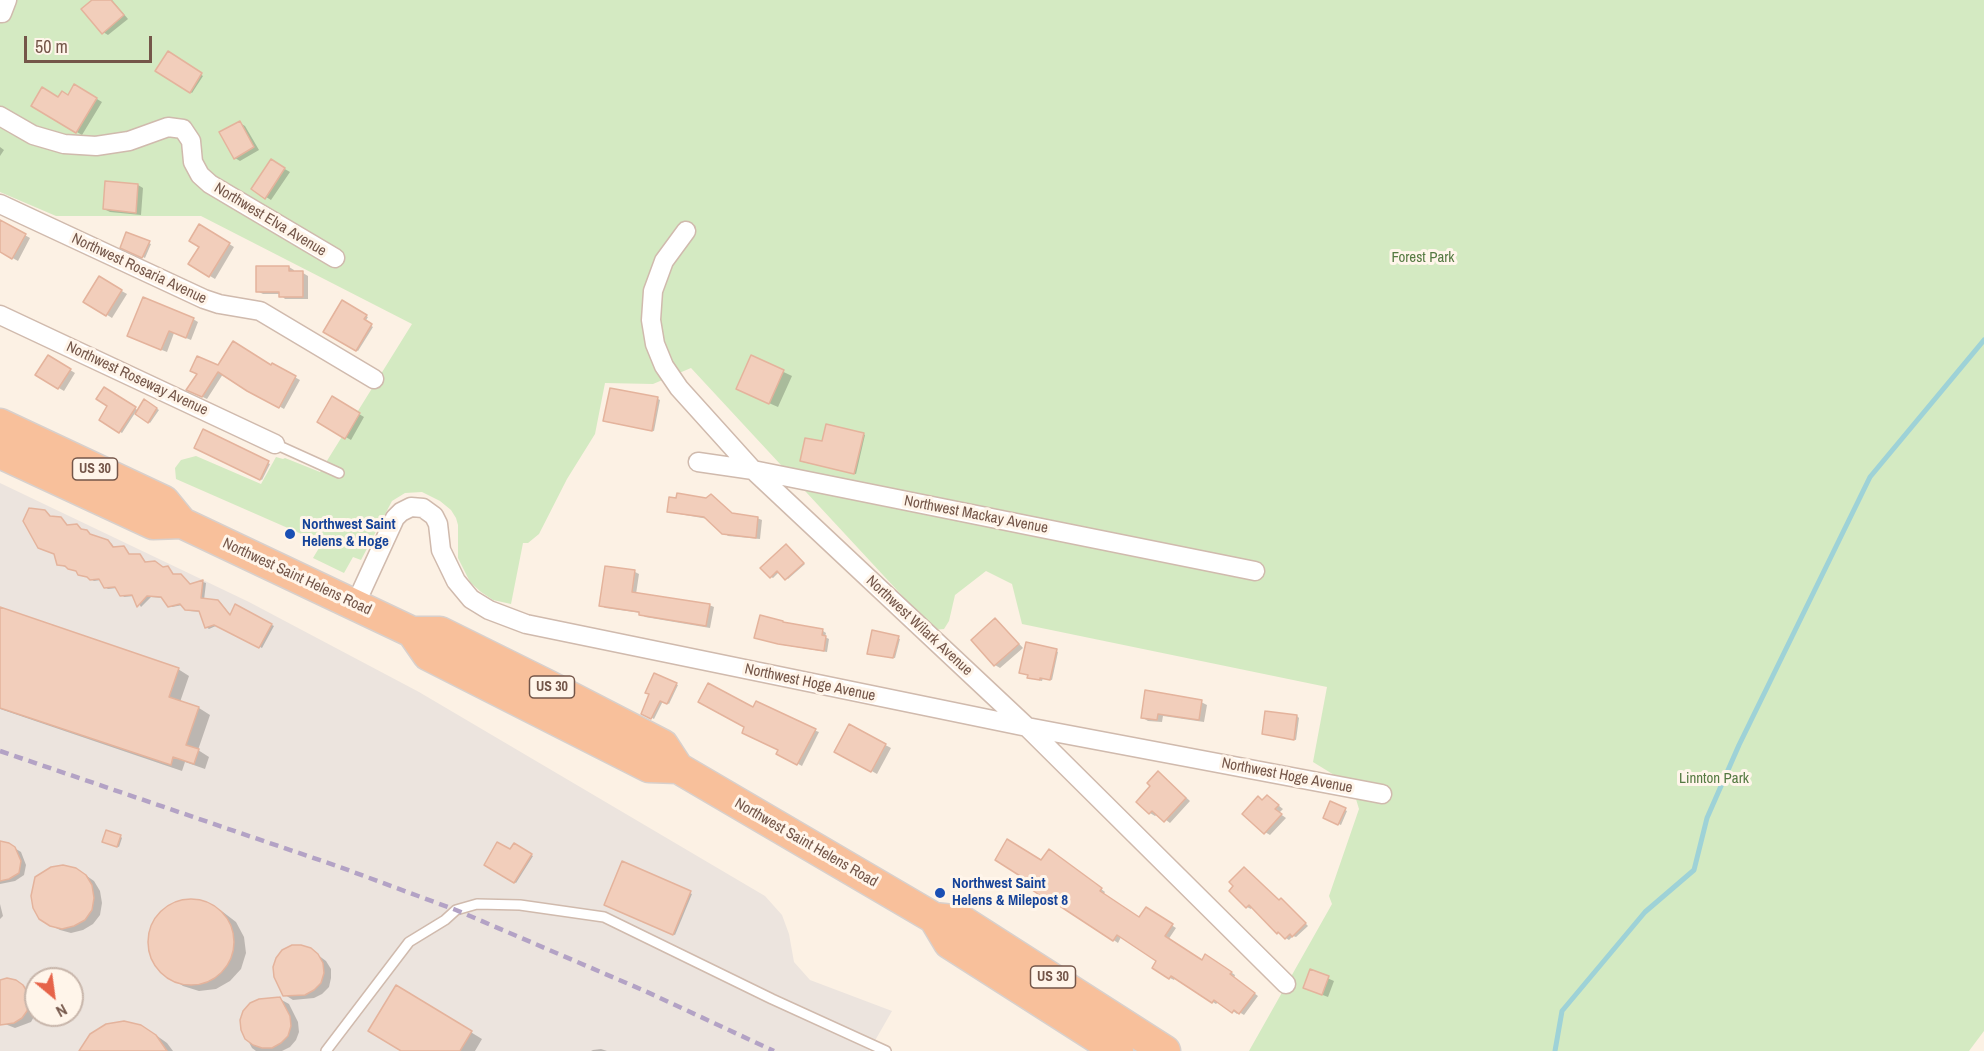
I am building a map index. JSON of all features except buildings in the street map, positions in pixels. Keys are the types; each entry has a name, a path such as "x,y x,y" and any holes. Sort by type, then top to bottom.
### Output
{"highway":[{"name":"Northwest Saint Helens Road","path":"0,424 164,501 182,523 412,632 440,632 663,745 678,768 934,918 962,921 1166,1051"},
{"name":"Northwest Saint Helens Road","path":"0,453 153,524 182,523"},
{"name":"Northwest Saint Helens Road","path":"934,918 949,943 1118,1051"}],"street":[{"name":"Northwest Elva Avenue","path":"0,116 33,135 64,144 96,146 129,141 168,126 183,129 191,141 193,162 200,175 210,184 335,258"},
{"name":"Northwest Rosaria Avenue","path":"0,204 204,299 260,311 374,379"},
{"name":"Northwest Wilark Avenue","path":"686,231 664,261 652,291 651,320 655,344 664,366 679,388 753,470 1027,727 1287,984"},
{"name":"Northwest Roseway Avenue","path":"0,315 275,444"},
{"name":"Northwest Mackay Avenue","path":"698,462 753,470 1255,571"},
{"name":"Northwest Hoge Avenue","path":"355,604 395,518 411,507 423,508 434,516 438,524 441,550 456,582 471,598 489,610 517,621 1027,727 1382,795"}],"lane":[{"path":"275,444 339,473"},
{"path":"326,1051 409,942 445,920 456,910 477,904 520,905 604,917 886,1051"}],"shaded area":[{"path":"0,483 249,602 419,692 765,896 782,915 789,934 794,962 810,980 892,1011 869,1051 0,1051"}],"green space":[{"path":"0,0 1984,0 1984,1031 1969,1051 1249,1051 1332,904 1329,896 1359,809 1352,786 1313,762 1327,687 1022,624 1012,584 986,571 955,595 949,621 944,629 934,630 691,368 653,384 605,383 595,434 567,479 539,534 528,543 523,543 511,604 493,600 470,582 458,558 456,518 451,510 440,501 422,492 405,493 392,501 361,560 353,557 344,573 313,558 322,543 176,479 175,468 181,460 196,456 261,484 276,457 285,458 320,472 412,324 201,216 56,216 0,192"}],"waterway":[{"path":"1555,1051 1562,1011 1645,912 1694,870 1707,818 1739,745 1870,477 1984,340"}],"railway":[{"path":"0,751 337,866 456,910 645,991 774,1051"}],"place":[{"name":"Northwest Saint Helens & Hoge","path":"290,534"},
{"name":"Northwest Saint Helens & Milepost 8","path":"940,893"}],"park label":[{"name":"Forest Park","path":"1423,258"},
{"name":"Linnton Park","path":"1714,779"}]}
